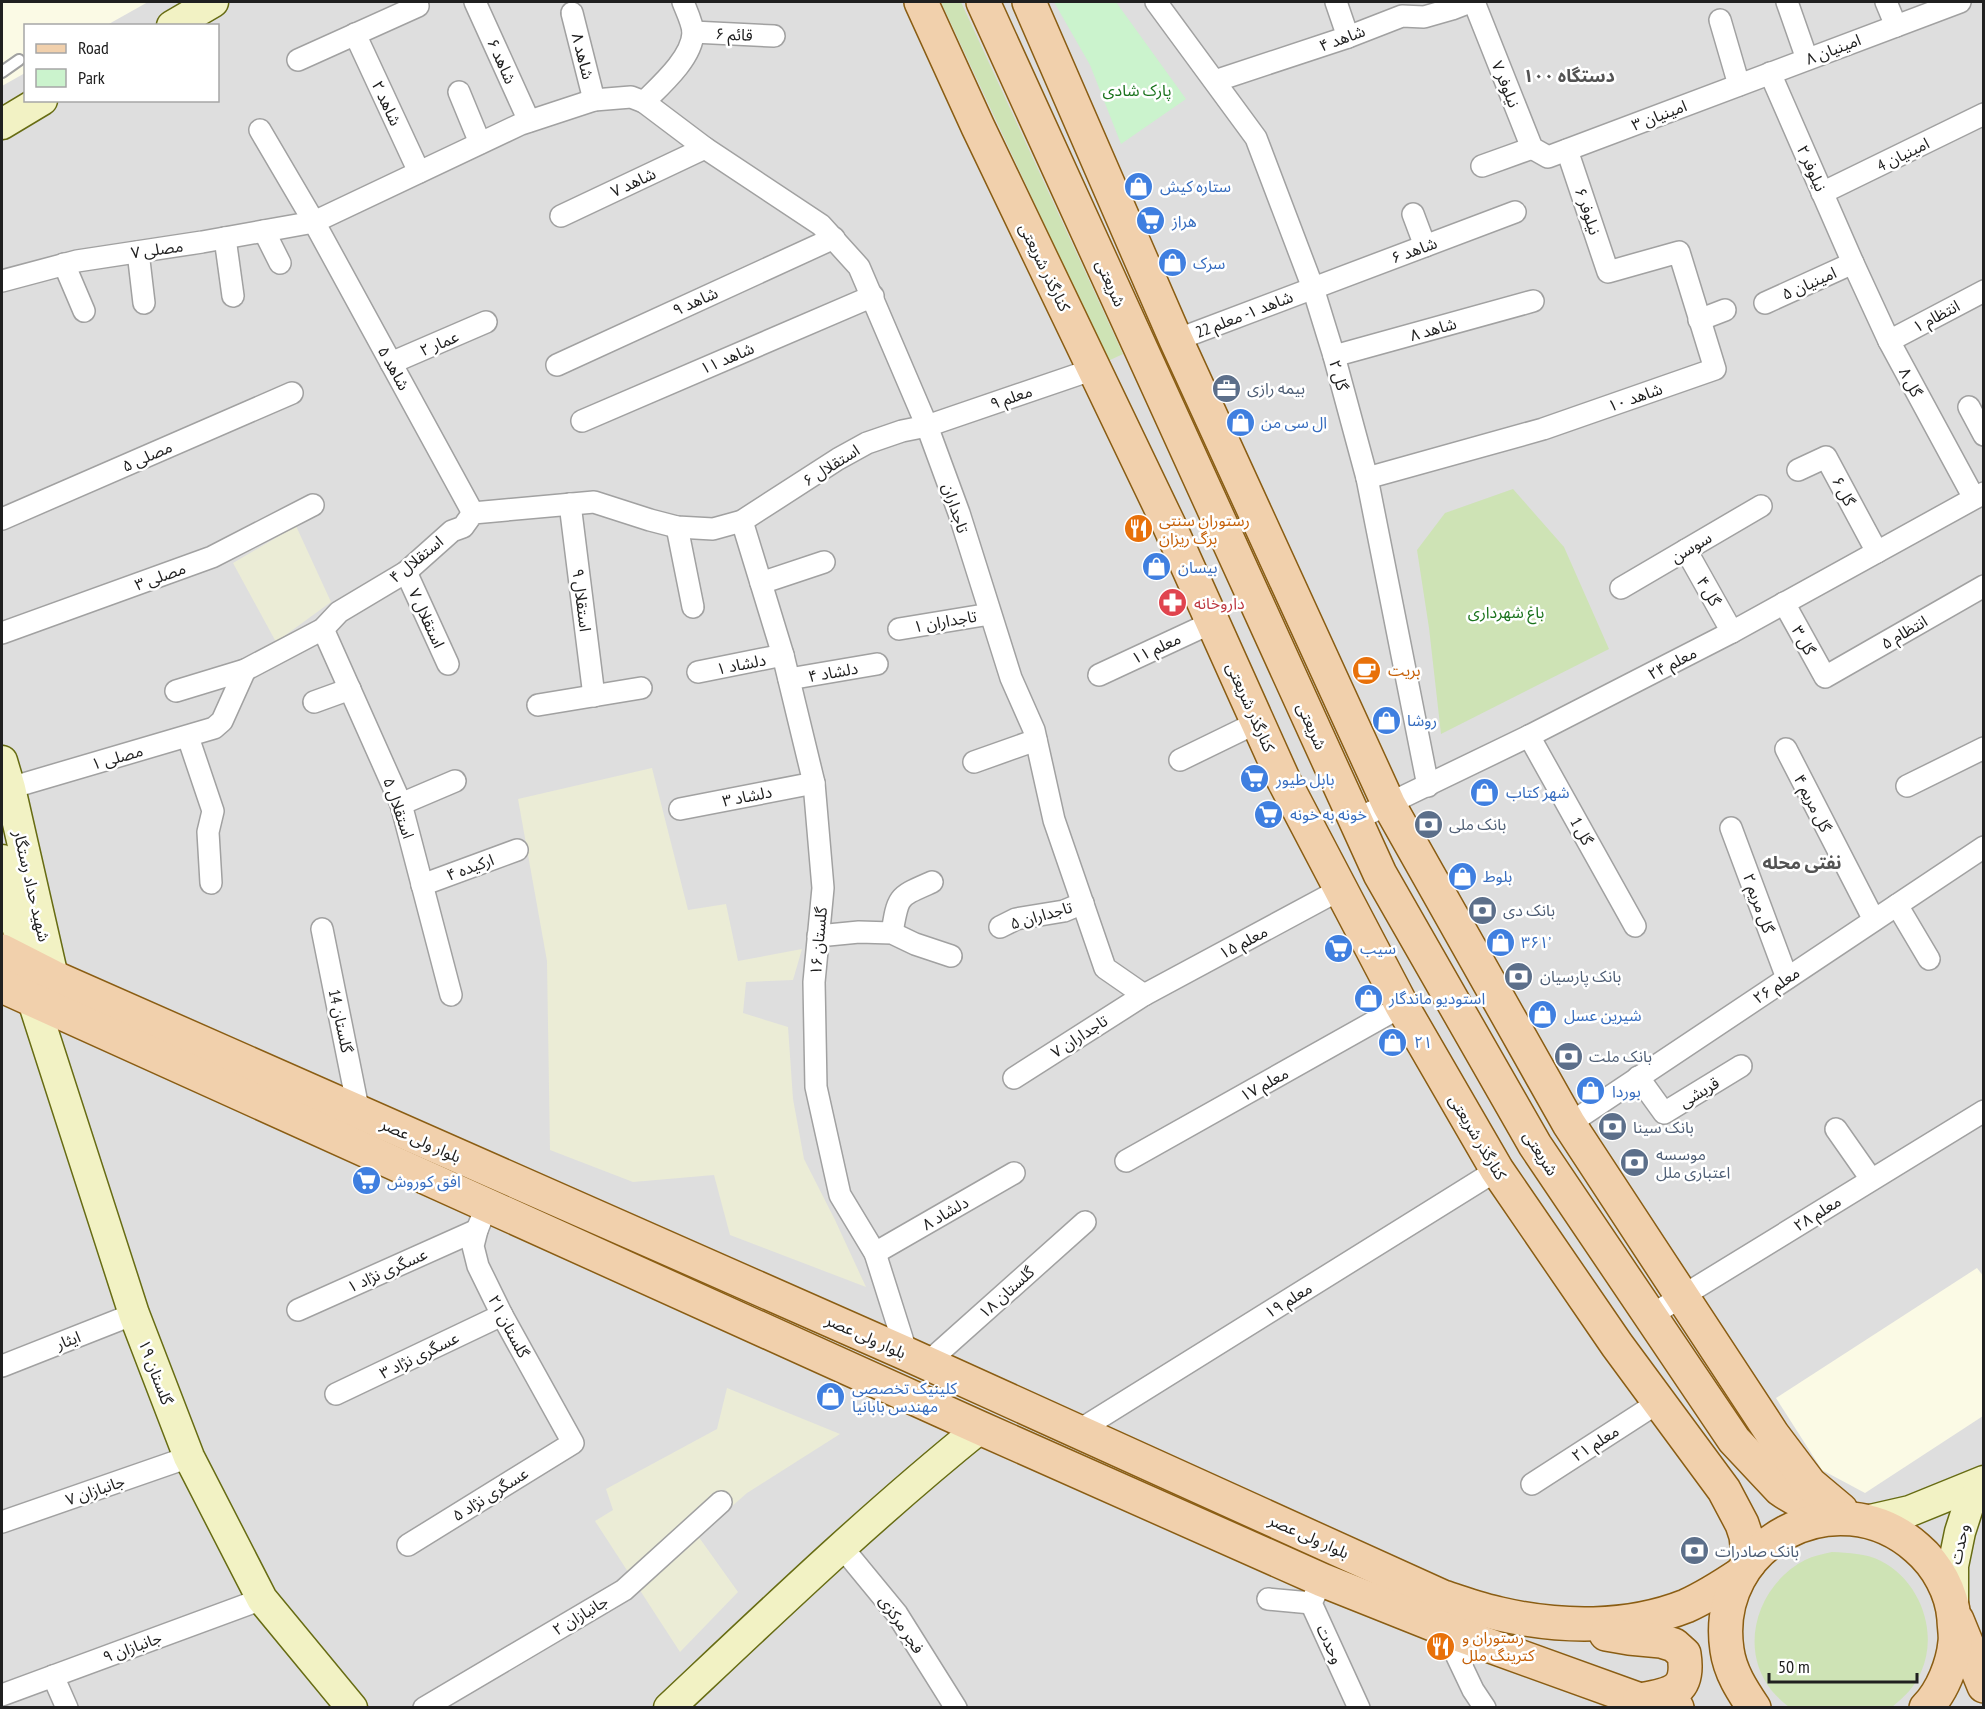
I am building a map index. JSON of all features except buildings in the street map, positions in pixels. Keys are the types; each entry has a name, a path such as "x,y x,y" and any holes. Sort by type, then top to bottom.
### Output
{"main road":[{"path":"175,24 213,2"},
{"name":"کنارگذر شریعتی","path":"921,2 960,90 1169,525 1284,781 1402,1006 1497,1170 1610,1335 1706,1464 1735,1509 1746,1536 1745,1568"},
{"name":"شریعتی","path":"983,2 1380,874 1535,1145 1734,1440"},
{"path":"1029,2 1176,340 1389,805 1569,1124 1773,1435 1810,1484 1836,1507 1855,1519"},
{"path":"6,119 38,102"},
{"path":"1094,369 1142,351"},
{"name":"شهید حداد رستگار","path":"6,775 20,978"},
{"name":"شهید حداد رستگار","path":"2,860 20,978"},
{"name":"بلوار ولی عصر","path":"20,978 359,1113 917,1359 1443,1597 1499,1614 1536,1621 1583,1623 1631,1620 1694,1601 1745,1568"},
{"name":"بلوار ولی عصر","path":"20,978 482,1217 980,1428 1316,1592 1460,1635 1640,1700 1677,1707"},
{"name":"گلستان ۱۹","path":"20,978 134,1314 189,1457 262,1599 351,1707"},
{"path":"669,1707 906,1488 980,1428"},
{"path":"1734,1440 1788,1495 1813,1508 1882,1525 1906,1538 1926,1556 1942,1578 1983,1686"},
{"path":"1734,1440 1748,1482 1754,1517 1754,1545 1730,1599 1725,1625 1727,1652 1737,1683 1754,1707"},
{"name":"وحدت","path":"1855,1519 1910,1511 1983,1483"},
{"name":"وحدت","path":"1953,1609 1953,1566 1960,1532 1969,1504 1983,1483"},
{"path":"1745,1568 1758,1552 1779,1535 1803,1524 1829,1518 1855,1519"},
{"path":"1926,1707 1947,1674 1955,1642 1953,1609"},
{"path":"1536,1621 1674,1645 1684,1654 1685,1679 1677,1689 1667,1694 1640,1700"}],"street":[{"name":"شاهد ۶","path":"475,2 529,121"},
{"path":"644,102 682,63 693,33 683,2"},
{"name":"گل ۲","path":"1156,2 1256,138 1313,288 1367,477 1428,786"},
{"path":"1336,2 1348,37"},
{"name":"شاهد ۴","path":"1215,81 1348,37 1399,9 1424,17 1472,2"},
{"name":"نیلوفر ۷","path":"1472,2 1549,152"},
{"path":"1787,2 1807,59"},
{"path":"1886,2 1896,26"},
{"name":"امینیان ۸","path":"1770,73 1960,2"},
{"path":"298,60 418,6"},
{"name":"شاهد ۸","path":"572,13 594,99"},
{"path":"1720,21 1739,85"},
{"name":"قائم ۶","path":"693,33 774,36"},
{"name":"شاهد ۲","path":"355,34 419,172"},
{"name":"امینیان ۳","path":"1482,166 1549,152 1770,73"},
{"name":"نیلوفر ۲","path":"1770,73 1853,263"},
{"path":"459,92 480,143"},
{"name":"مصلی ۷","path":"2,281 64,264 314,222 529,121 594,99 631,97 644,102"},
{"name":"تاجداران","path":"644,102 705,148 820,225 859,267 927,426 959,513 1011,678 1034,730 1054,820 1105,968 1144,994"},
{"name":"امینیان 4","path":"1822,193 1983,114"},
{"name":"شاهد ۵","path":"260,130 314,222 473,513"},
{"name":"شاهد ۷","path":"561,216 705,148"},
{"name":"نیلوفر ۶","path":"1549,152 1608,272"},
{"name":"شاهد ۶","path":"1313,288 1515,212"},
{"path":"1413,214 1425,246"},
{"path":"264,231 279,263"},
{"path":"225,238 232,296"},
{"name":"شاهد ۹","path":"557,365 834,238"},
{"path":"138,252 144,303"},
{"name":"شاهد ۱۰","path":"1367,477 1543,429 1715,369 1679,252 1608,272"},
{"name":"امینیان ۵","path":"1765,303 1853,263"},
{"name":"گل ۸","path":"1853,263 1889,341 1978,496"},
{"path":"64,264 84,311"},
{"name":"شاهد ۱- معلم 22","path":"1176,340 1313,288"},
{"name":"انتظام ۱","path":"1889,341 1983,291"},
{"name":"شاهد ۱۱","path":"582,421 873,296"},
{"name":"شاهد ۸","path":"1334,356 1533,301"},
{"path":"1699,320 1725,310"},
{"name":"عمار ۲","path":"391,363 486,322"},
{"name":"معلم ۹","path":"927,426 1094,369"},
{"name":"مصلی ۵","path":"2,519 292,393"},
{"path":"1969,407 1983,435"},
{"name":"استقلال ۶","path":"742,521 867,443 902,431 927,426"},
{"name":"گل ۶","path":"1798,471 1826,457 1877,552"},
{"name":"معلم ۲۴","path":"1354,820 1529,736 1732,632 1978,496"},
{"path":"473,513 594,502 677,527 713,529 742,521"},
{"name":"استقلال ۹","path":"570,504 594,696"},
{"name":"مصلی ۳","path":"2,633 212,557 313,505"},
{"name":"سوسن","path":"1621,588 1761,506"},
{"name":"استقلال ۴","path":"176,691 245,670 322,629 339,612 406,572 452,531 464,528 473,513"},
{"name":"گلستان ۱۶","path":"742,521 783,655 814,783 823,888 814,982 816,1087 840,1195 875,1253 917,1359"},
{"path":"677,527 693,607"},
{"name":"گل ۴","path":"1686,550 1732,632"},
{"path":"761,583 824,562"},
{"name":"استقلال ۷","path":"406,572 448,664"},
{"name":"انتظام ۵","path":"1824,677 1983,586"},
{"name":"گل ۳","path":"1784,603 1824,677"},
{"name":"تاجداران ۱","path":"899,629 990,614"},
{"name":"معلم ۱۱","path":"1099,675 1213,622"},
{"name":"استقلال ۵","path":"322,629 401,804 451,995"},
{"name":"دلشاد ۱","path":"698,672 783,655"},
{"name":"دلشاد ۴","path":"789,679 876,664"},
{"name":"مصلی ۱","path":"6,775 188,737 214,728 222,721 245,670"},
{"path":"538,705 641,688"},
{"path":"314,702 350,689"},
{"path":"1180,760 1258,722"},
{"name":"گل 1","path":"1529,736 1635,926"},
{"path":"188,737 213,811 208,832 211,883"},
{"path":"974,762 1036,740"},
{"name":"گل مریم ۴","path":"1786,749 1874,920"},
{"path":"1907,786 1982,751"},
{"path":"401,804 455,781"},
{"name":"دلشاد ۳","path":"680,808 814,783"},
{"name":"گل مریم ۲","path":"1731,828 1787,978"},
{"name":"معلم ۲۶","path":"1569,1124 1983,847"},
{"name":"ارکیده ۴","path":"422,885 517,850"},
{"path":"892,933 896,906 904,894 932,882"},
{"name":"معلم ۱۵","path":"1144,994 1341,889"},
{"name":"تاجداران ۵","path":"1000,927 1016,919 1064,911 1083,903"},
{"path":"1896,905 1929,959"},
{"name":"گلستان 14","path":"322,929 359,1113"},
{"path":"818,936 892,933 915,944 951,956"},
{"name":"تاجداران ۷","path":"1014,1078 1144,994"},
{"name":"معلم ۱۷","path":"1126,1161 1402,1006"},
{"name":"قریشی","path":"1638,1077 1664,1113 1741,1066"},
{"name":"معلم ۲۸","path":"1650,1316 1983,1111"},
{"path":"1836,1129 1871,1179"},
{"name":"معلم ۱۹","path":"1078,1431 1497,1170"},
{"name":"دلشاد ۸","path":"875,1253 1014,1173"},
{"name":"عسگری نژاد ۱","path":"298,1310 482,1217"},
{"name":"گلستان ۲۱","path":"482,1217 473,1246 478,1266 502,1315 573,1443"},
{"name":"گلستان ۱۸","path":"917,1359 1085,1222"},
{"name":"ایثار","path":"2,1366 134,1314"},
{"name":"عسگری نژاد ۳","path":"336,1394 502,1315"},
{"name":"معلم ۲۱","path":"1532,1484 1659,1402"},
{"name":"عسگری نژاد ۵","path":"408,1545 573,1443"},
{"name":"جانبازان ۷","path":"2,1522 189,1457"},
{"name":"جانبازان ۲","path":"424,1707 624,1590 721,1502"},
{"name":"فجر مرکزی","path":"842,1546 897,1614 956,1707"},
{"path":"1268,1599 1316,1592"},
{"name":"وحدت","path":"1316,1592 1359,1707"},
{"name":"جانبازان ۹","path":"2,1695 262,1599"},
{"path":"1460,1635 1454,1650 1473,1690 1485,1707"},
{"path":"53,1676 67,1707"}],"lane":[{"path":"2,72 20,60"}],"shaded area":[{"path":"2,2 1983,2 1983,1707 2,1707"},
{"path":"2,2 148,2 109,24 24,24 24,74 2,86"},
{"path":"296,526 331,602 276,642 233,563"},
{"path":"652,768 688,910 726,904 738,961 802,949 793,980 746,982 743,1013 788,1027 793,1099 804,1159 866,1287 730,1235 714,1175 633,1182 550,1150 547,961 518,799"},
{"path":"1977,1268 1984,1277 1983,1416 1865,1493 1822,1470 1776,1398"},
{"path":"727,1388 840,1434 747,1493 698,1536 738,1592 680,1652 595,1521 613,1510 606,1489 717,1429"}],"green space":[{"path":"941,2 961,2 1123,354 1108,361"},
{"name":"پارک شادی","path":"1054,2 1116,2 1186,99 1121,144 1090,65"},
{"name":"باغ شهرداری","path":"1513,489 1564,547 1609,649 1441,734 1429,628 1417,550 1445,513"},
{"path":"1832,1552 1863,1555 1881,1561 1906,1581 1916,1594 1922,1609 1927,1625 1926,1657 1916,1682 1892,1707 1789,1707 1772,1691 1761,1674 1756,1656 1755,1637 1758,1618 1765,1601 1775,1585 1789,1571 1808,1559"}],"place":[{"name":"ستاره کیش","path":"1139,186"},
{"name":"هراز","path":"1151,221"},
{"name":"سرک","path":"1172,263"},
{"name":"بیمه رازی","path":"1226,388"},
{"name":"ال سی من","path":"1240,422"},
{"name":"رستوران سنتی برگ ریزان","path":"1138,529"},
{"name":"بیسان","path":"1157,567"},
{"name":"داروخانه","path":"1173,603"},
{"name":"بریت","path":"1367,670"},
{"name":"روشا","path":"1386,720"},
{"name":"بابل طیور","path":"1255,779"},
{"name":"شهر کتاب","path":"1485,792"},
{"name":"خونه به خونه","path":"1269,814"},
{"name":"بانک ملی","path":"1428,824"},
{"name":"بلوط","path":"1462,876"},
{"name":"بانک دی","path":"1482,910"},
{"name":"۳۶۱’","path":"1500,942"},
{"name":"سیب","path":"1339,948"},
{"name":"بانک پارسیان","path":"1519,976"},
{"name":"استودیو ماندگار","path":"1368,998"},
{"name":"شیرین عسل","path":"1543,1015"},
{"name":"۲۱","path":"1393,1042"},
{"name":"بانک ملت","path":"1568,1056"},
{"name":"بوردا","path":"1591,1091"},
{"name":"بانک سینا","path":"1612,1127"},
{"name":"موسسه اعتباری ملل","path":"1635,1163"},
{"name":"افق کوروش","path":"366,1181"},
{"name":"کلینیک تخصصی مهندس بابانیا","path":"831,1397"},
{"name":"بانک صادرات","path":"1694,1551"},
{"name":"رستوران و کترینگ ملل","path":"1441,1646"}],"district":[{"name":"۱۰۰ دستگاه","path":"1569,75"},
{"name":"نفتی محله","path":"1802,862"}]}
